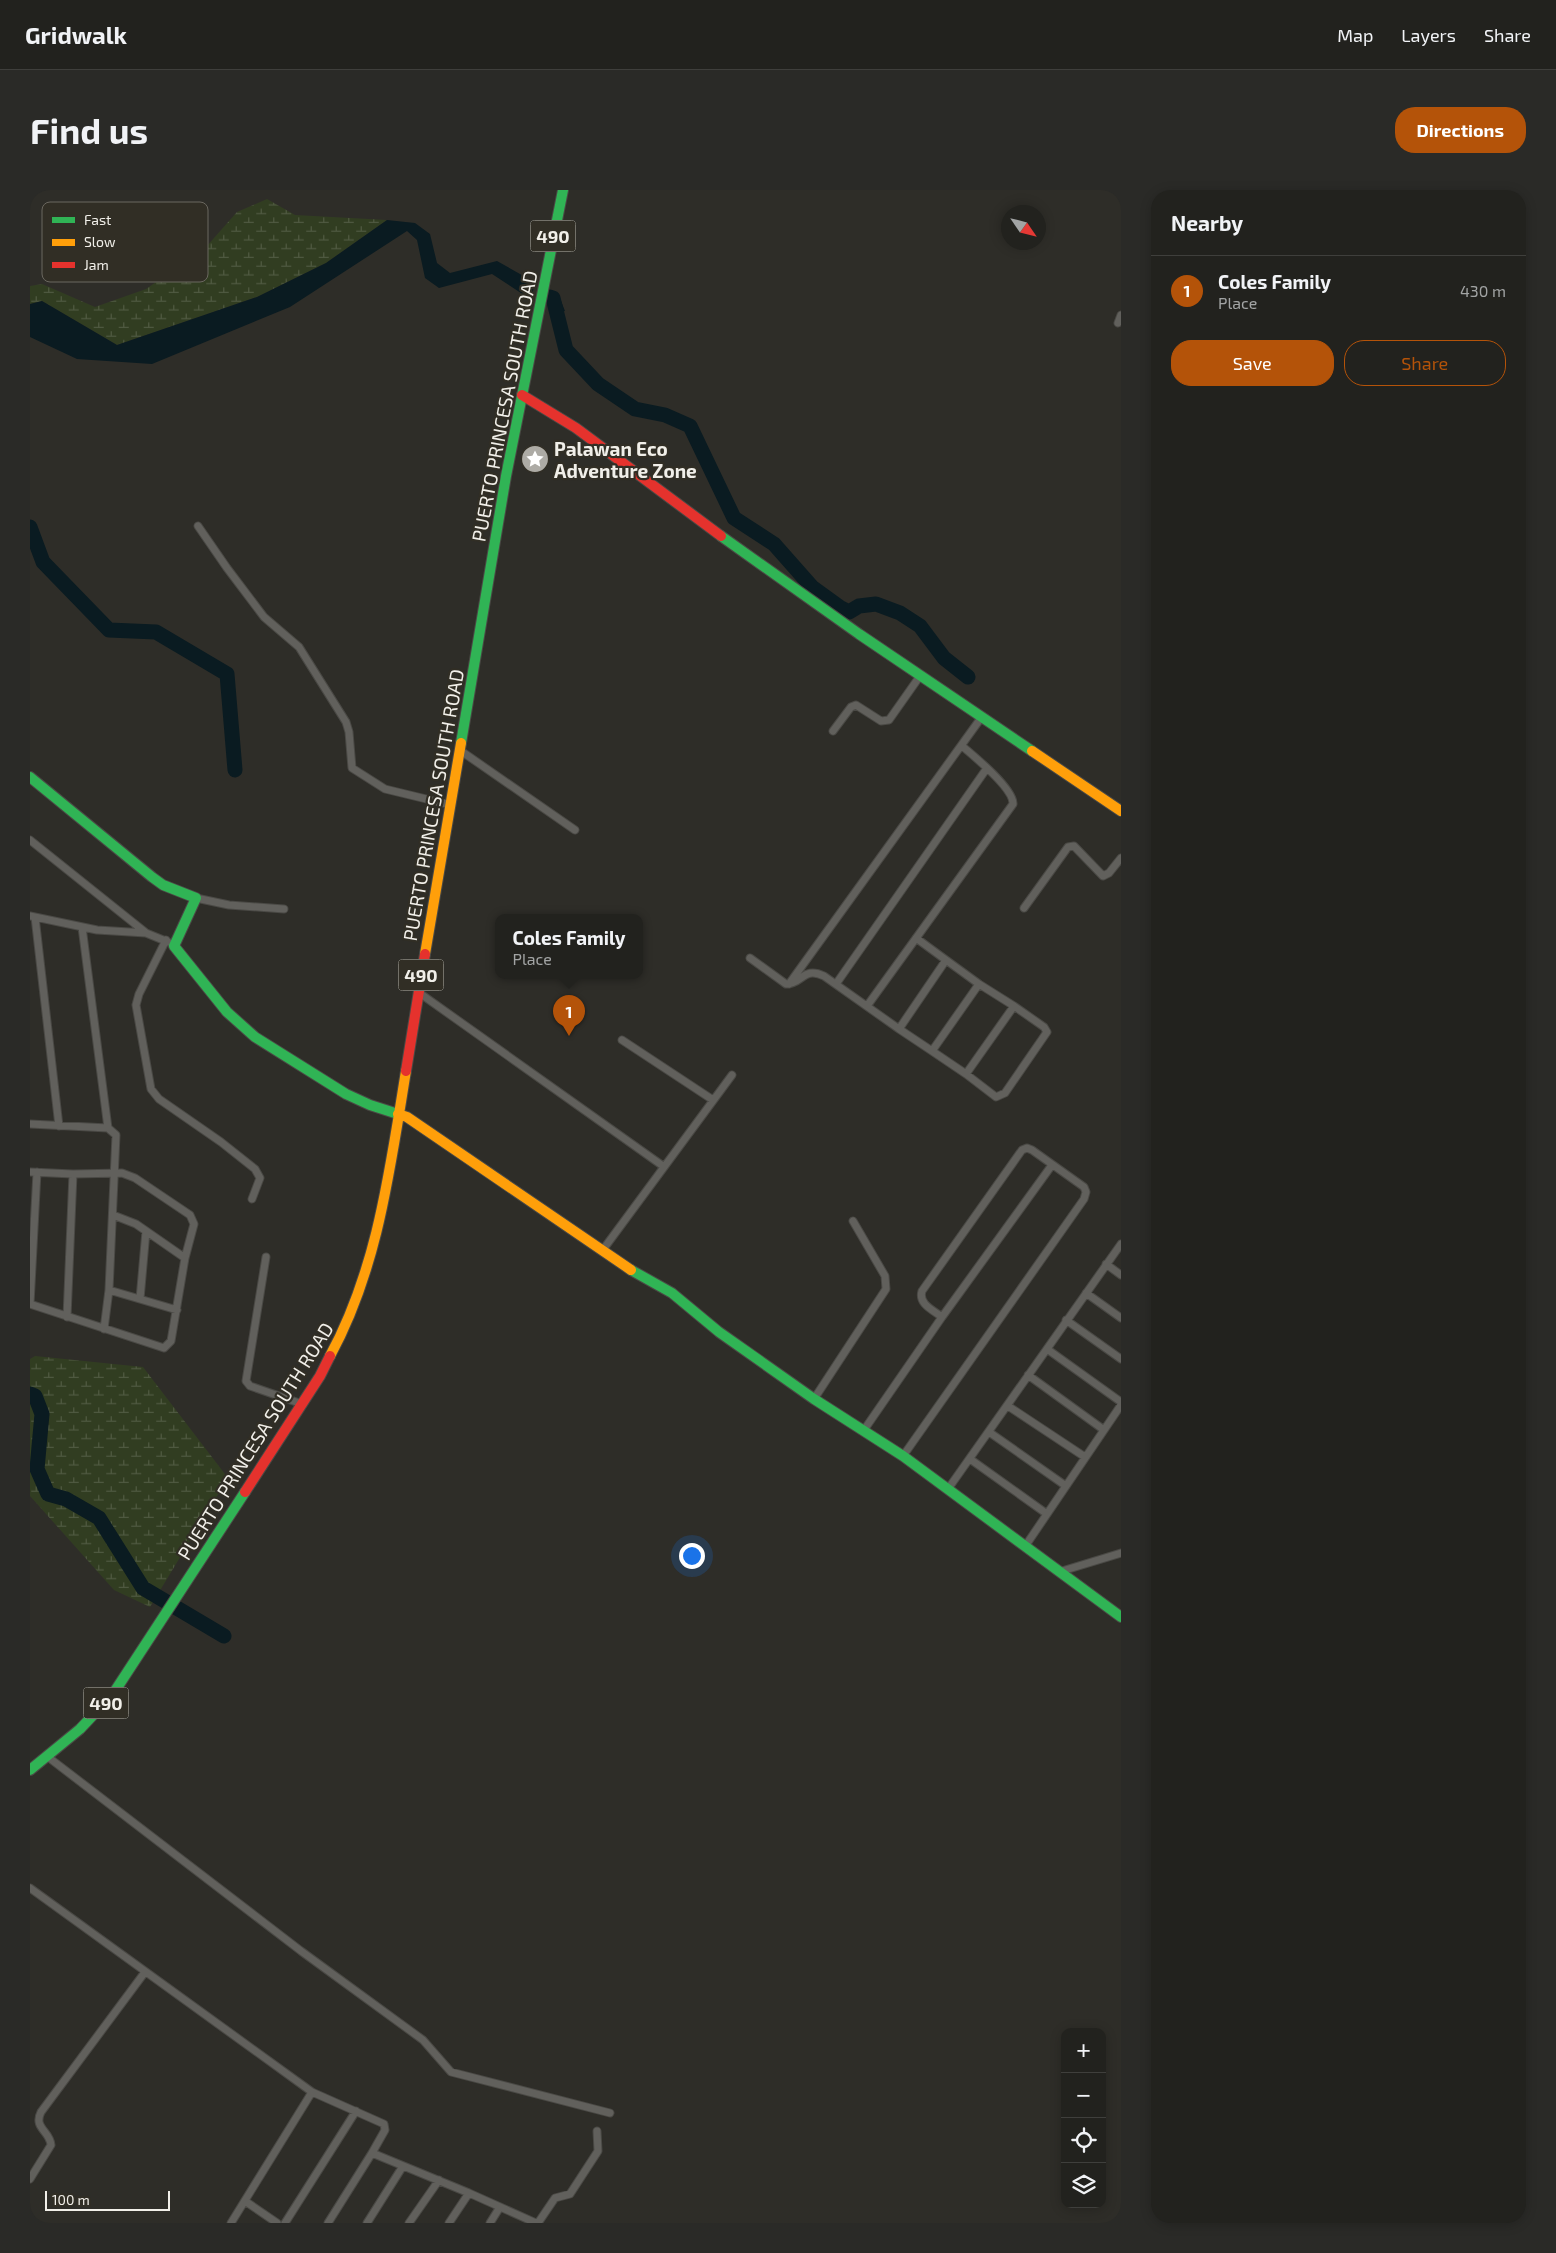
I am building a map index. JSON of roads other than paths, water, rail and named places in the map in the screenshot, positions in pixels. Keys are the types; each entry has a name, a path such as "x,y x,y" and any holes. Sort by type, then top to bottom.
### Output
{"street":[{"name":"PUERTO PRINCESA SOUTH ROAD","path":"30,1770 85,1725 112,1696 185,1587 302,1404 337,1346 360,1295 377,1238 506,476 563,190"},
{"path":"1118,323 1121,315"},
{"path":"522,395 576,428 756,562 920,676 1121,811"},
{"path":"198,526 264,617 299,647 346,722 349,732 352,768 385,789 451,805"},
{"path":"833,731 851,707 856,705 881,721 889,720 920,676"},
{"path":"788,984 981,718"},
{"path":"866,1006 1013,804 1011,795 987,768 962,746"},
{"path":"460,751 575,830"},
{"path":"836,984 987,768"},
{"path":"30,777 163,885 196,898 229,905 284,909"},
{"path":"30,840 146,933 170,943 227,1012 255,1037 346,1094 370,1105 398,1113 417,1123 627,1268 672,1293 719,1332 814,1399 902,1456 1062,1571 1121,1616"},
{"path":"1024,908 1068,847 1074,846 1103,876 1109,874 1121,858"},
{"path":"196,898 142,986 136,1005 151,1089 160,1099 221,1142 255,1170 260,1178 252,1199"},
{"path":"59,1126 32,917 82,927 146,933"},
{"path":"82,927 108,1128"},
{"path":"788,984 806,974 818,973 966,1074 996,1097 1005,1093 1047,1032 1044,1027 979,984 916,938"},
{"path":"750,958 788,984"},
{"path":"899,1029 946,960"},
{"path":"932,1051 979,984"},
{"path":"418,992 663,1166"},
{"path":"966,1074 1014,1006"},
{"path":"622,1040 713,1100"},
{"path":"602,1250 732,1075"},
{"path":"30,1124 108,1128 114,1132 117,1138 109,1290 104,1329"},
{"path":"902,1456 1084,1198 1086,1192 1084,1187 1029,1149 1024,1149 1020,1152 922,1291 923,1303 942,1317"},
{"path":"864,1430 942,1317 1052,1165"},
{"path":"33,1172 100,1174 115,1172 129,1175 193,1218 194,1224 185,1258 171,1341 164,1348 30,1304 33,1172"},
{"path":"67,1317 73,1174"},
{"path":"113,1214 131,1222 185,1258"},
{"path":"814,1399 886,1289 885,1276 853,1221"},
{"path":"140,1299 146,1232"},
{"path":"948,1489 1121,1244"},
{"path":"266,1257 246,1381 250,1386 302,1404"},
{"path":"1106,1264 1121,1275"},
{"path":"109,1290 177,1310"},
{"path":"1086,1293 1121,1318"},
{"path":"1066,1320 1121,1359"},
{"path":"1026,1545 1121,1403 1046,1349"},
{"path":"1028,1376 1104,1430"},
{"path":"1008,1406 1085,1457"},
{"path":"988,1432 1066,1486"},
{"path":"970,1459 1047,1514"},
{"path":"1062,1571 1121,1553"},
{"path":"48,1757 301,1951 423,2040 451,2072 610,2114"},
{"path":"30,1888 312,2092 380,2121 386,2126 372,2154 328,2223"},
{"path":"30,2179 50,2145 48,2137 39,2126 38,2122 41,2112 145,1972"},
{"path":"231,2223 312,2092"},
{"path":"285,2223 356,2111"},
{"path":"372,2154 439,2180 537,2223 556,2198 570,2194 598,2151 597,2131"},
{"path":"366,2223 403,2166"},
{"path":"409,2223 439,2180"},
{"path":"449,2223 469,2193"},
{"path":"245,2201 278,2223"},
{"path":"490,2223 500,2207"}],"waterway":[{"path":"550,297 553,298 566,350 598,384 635,409 665,415 690,426 734,518 774,544 812,587 841,608 849,612 859,606 876,604 900,613 920,626 944,658 968,677"},
{"path":"30,527 43,562 109,630 156,632 227,674 235,770"},
{"path":"30,1394 35,1396 42,1414 37,1469 48,1494 66,1499 99,1518 143,1588 224,1636"}],"place":[{"name":"Palawan Eco Adventure Zone","path":"535,459"},
{"name":"Coles Family","path":"569,1036"}]}
